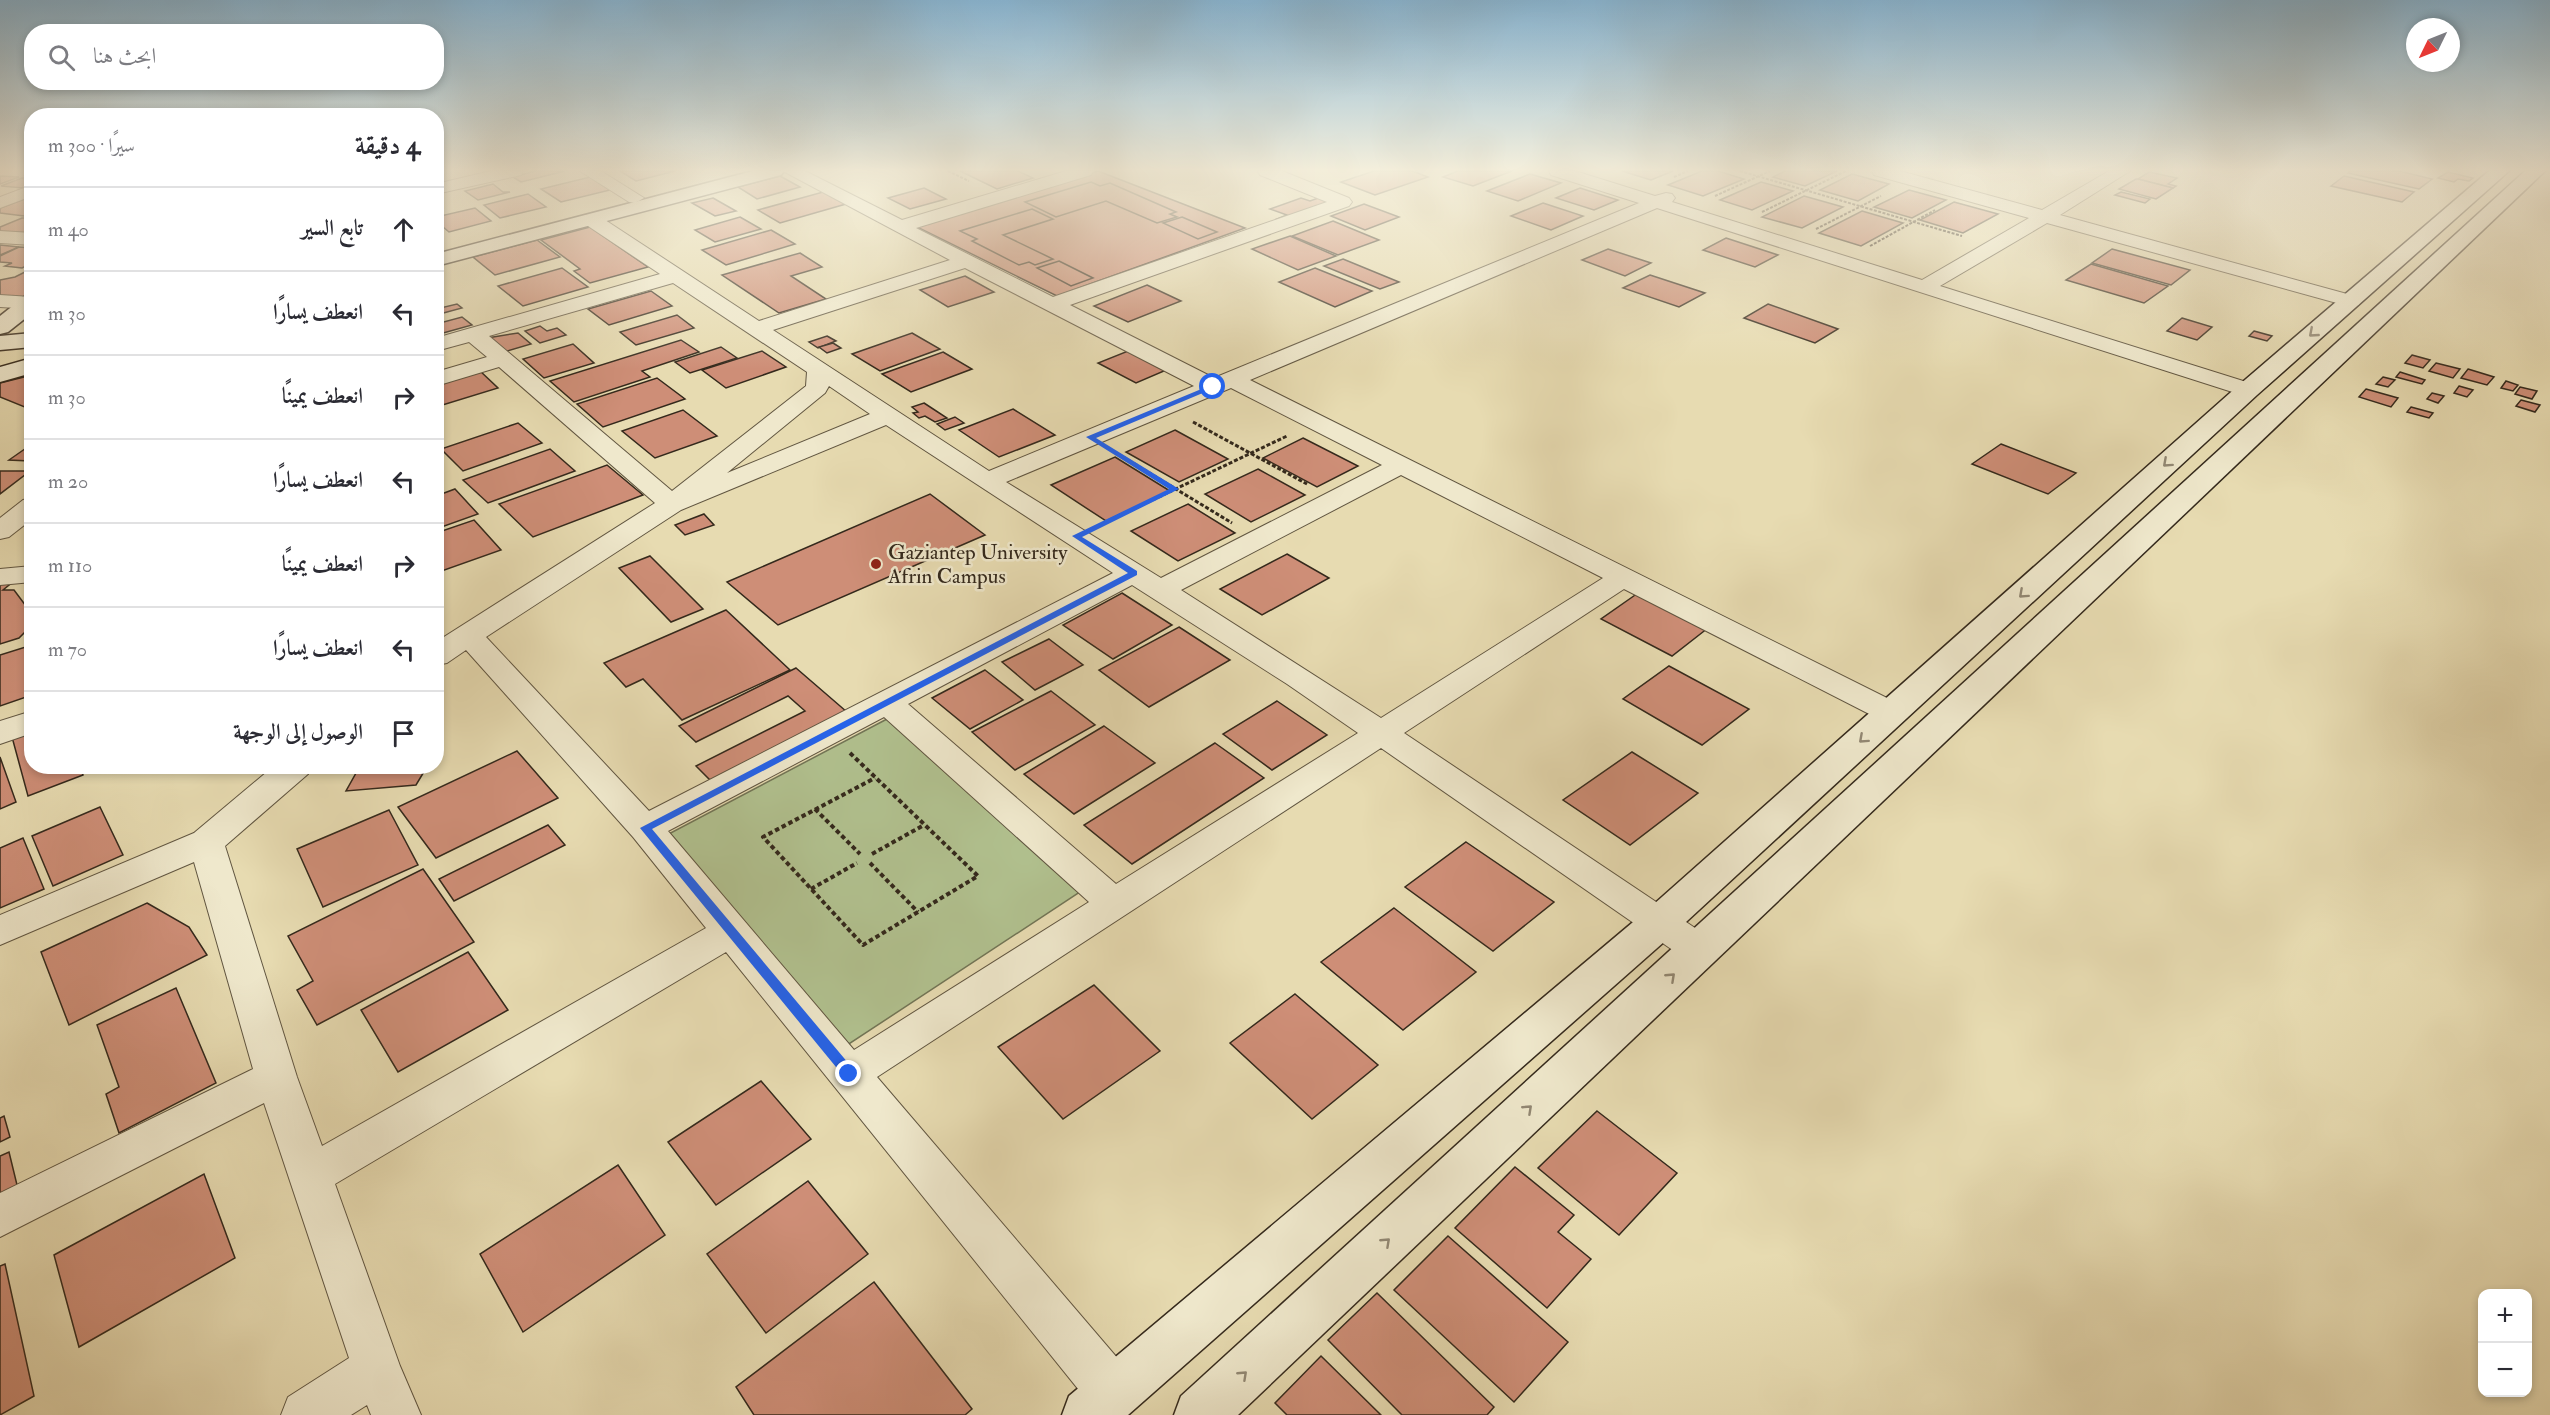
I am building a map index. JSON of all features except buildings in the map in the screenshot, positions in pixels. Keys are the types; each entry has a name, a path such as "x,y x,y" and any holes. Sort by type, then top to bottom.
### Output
{"street":[{"path":"1,237 24,238"},
{"path":"453,248 493,237"},
{"path":"453,248 507,237"},
{"path":"617,237 987,481 1384,733 1700,950"},
{"path":"919,237 1051,305 1222,383 1316,422 1892,713"},
{"path":"1051,305 1244,237"},
{"path":"987,481 1572,237"},
{"path":"1773,237 2248,390"},
{"path":"1924,287 2009,237"},
{"path":"2121,237 2351,301"},
{"path":"468,635 645,828 849,1074 1100,1404 1659,923 2248,390 2424,237"},
{"path":"1200,1415 2465,237"},
{"path":"755,329 967,261"},
{"path":"444,343 674,276"},
{"path":"0,301 24,308"},
{"path":"3,337 24,317"},
{"path":"473,334 672,504"},
{"path":"3,337 24,339"},
{"path":"444,377 503,359"},
{"path":"444,651 672,504 817,388 818,370"},
{"path":"672,504 887,416"},
{"path":"1160,590 1336,501 1401,465"},
{"path":"0,531 24,512"},
{"path":"645,828 1134,573"},
{"path":"0,577 24,575"},
{"path":"849,1074 1624,577"},
{"path":"885,702 1114,903"},
{"path":"0,733 24,724"},
{"path":"0,931 206,842 287,774"},
{"path":"206,842 276,1077 377,1370 396,1415"},
{"path":"310,1176 731,931"},
{"path":"0,1216 276,1077"},
{"path":"306,1415 377,1370"}],"path":[{"path":"1862,250 1886,237"},
{"path":"1955,243 1966,237"},
{"path":"1165,406 1336,501"},
{"path":"1076,536 1316,422"},
{"path":"1090,437 1258,539"},
{"path":"875,778 924,825 978,876 863,945 763,837 875,778"},
{"path":"815,809 860,854"},
{"path":"872,854 924,825"},
{"path":"811,889 857,863"},
{"path":"870,863 918,912"}],"green space":[{"path":"887,719 1086,888 829,1057 644,847"}],"place":[{"name":"Gaziantep University Afrin Campus","path":"876,564"}],"route":[{"path":"849,1074 645,828 1134,573 1076,536 1175,489 1090,437 1213,387"}]}
